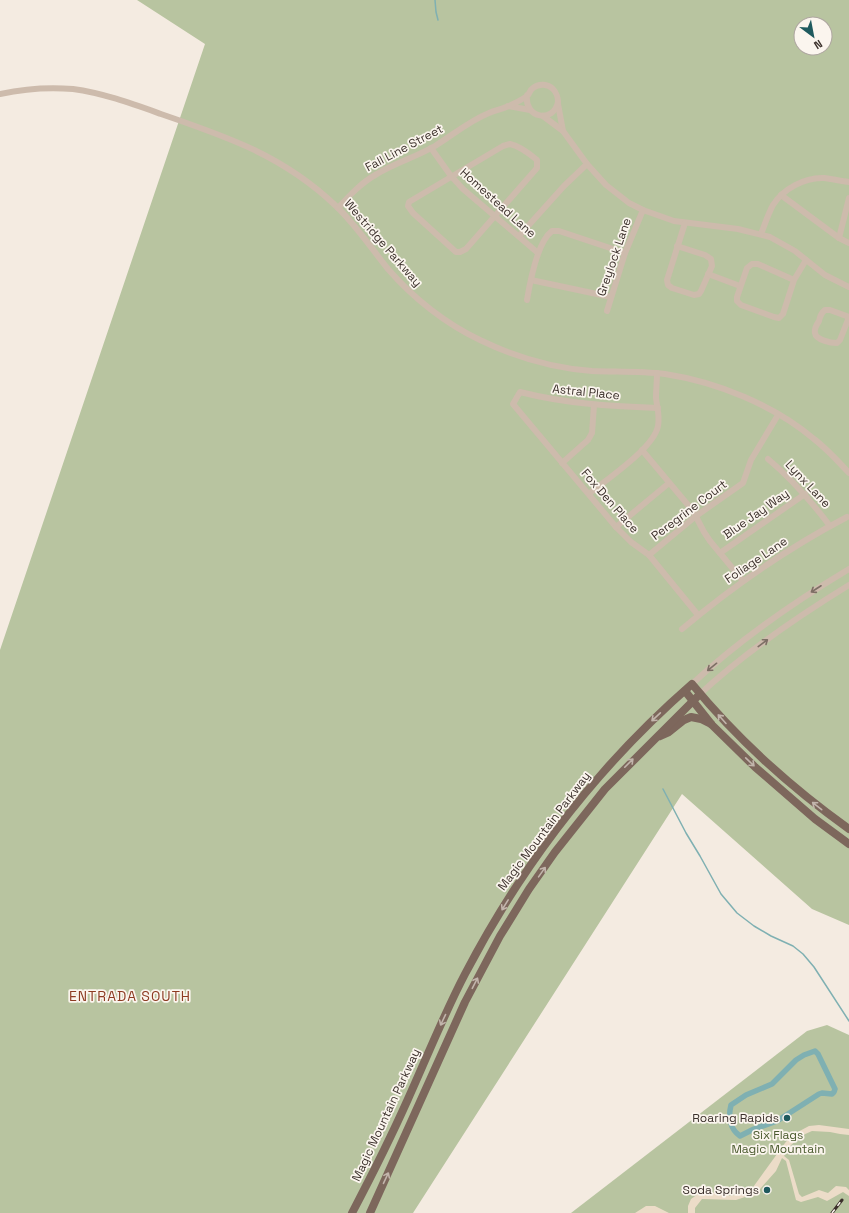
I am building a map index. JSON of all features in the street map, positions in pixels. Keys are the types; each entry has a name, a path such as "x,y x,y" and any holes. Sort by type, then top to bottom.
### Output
{"main road":[{"name":"Magic Mountain Parkway","path":"352,1213 406,1105 458,988 504,906 557,829 598,778 649,723 692,684"},
{"path":"692,684 732,730 759,757 792,786 849,829"},
{"path":"685,690 712,724 778,788 815,819 849,844"},
{"name":"Magic Mountain Parkway","path":"370,1213 457,1019 482,969 529,889 585,814 612,781 700,694"},
{"path":"654,739 669,732 679,723 688,718 696,718 712,724"}],"street":[{"path":"530,110 526,100 527,95 533,87 538,85 549,86 556,93 563,131"},
{"name":"Westridge Parkway","path":"0,94 46,89 73,90 103,96 131,104 229,138 256,149 304,178 338,208 401,284 433,311 460,330 479,340 521,357 559,367 594,371 658,373 720,387 747,398 793,423 814,439 849,473"},
{"name":"Fall Line Street","path":"338,208 364,182 377,173 431,148 475,119 497,109 508,106 527,95"},
{"path":"543,116 552,112 558,104"},
{"path":"508,106 530,110 533,113 543,116 563,131 587,164 606,185 617,194 643,210 668,219 738,229 761,234 785,244 825,275 849,287"},
{"path":"510,144 517,146 537,160 538,164 534,172 495,217 466,249 460,252 453,250 413,213 408,206 409,202 413,199 452,176 510,144"},
{"name":"Homestead Lane","path":"431,148 463,190 538,253"},
{"path":"519,236 564,186 587,164"},
{"path":"761,234 769,212 781,195 788,189 812,179 823,178 849,182"},
{"path":"781,195 839,238 849,243"},
{"path":"839,238 849,198"},
{"name":"Greylock Lane","path":"607,311 625,253 643,210"},
{"path":"677,246 709,256 712,262 702,291 696,295 670,287 667,280 677,246 685,222"},
{"path":"527,300 538,253 546,237 552,231 559,231 625,253"},
{"path":"794,280 754,263 747,268 740,286 737,297 739,303 779,318 783,314 794,280 806,260"},
{"path":"708,274 740,286"},
{"path":"531,280 611,297"},
{"path":"825,310 830,310 849,317 840,340 836,343 818,338 815,335 821,313 825,310"},
{"path":"589,494 642,450 655,434 659,417 656,393 658,373"},
{"name":"Astral Place","path":"516,398 520,392 557,401 594,405 658,408"},
{"name":"Fox Den Place","path":"516,398 513,404 616,527 631,542 649,555 698,615"},
{"path":"562,462 588,440 592,433 594,405"},
{"name":"Peregrine Court","path":"649,555 696,516 743,483 751,460 778,415"},
{"path":"642,450 696,516 704,532 743,581"},
{"name":"Lynx Lane","path":"768,459 793,481 830,526"},
{"path":"616,527 669,483"},
{"name":"Blue Jay Way","path":"720,553 805,494"},
{"name":"Foliage Lane","path":"682,629 743,581 830,526 847,517"},
{"name":"Magic Mountain Parkway","path":"692,684 731,651 781,613 812,591 849,569"},
{"name":"Magic Mountain Parkway","path":"700,694 736,663 764,642 814,606 849,585"}],"green space":[{"path":"137,0 849,0 849,925 812,909 682,794 413,1213 0,1213 0,650 205,44"},
{"name":"Six Flags Magic Mountain","path":"827,1025 849,1035 849,1213 571,1213 807,1031"}],"shaded area":[{"path":"819,1125 849,1129 849,1135 812,1131 803,1135 791,1145 784,1156 789,1160 799,1194 802,1197 819,1190 828,1193 836,1186 846,1187 849,1190 849,1196 843,1192 827,1201 818,1197 801,1202 796,1200 786,1161 782,1158 776,1171 753,1197 751,1195 736,1200 702,1199 695,1208 695,1213 688,1213 688,1206 691,1199 701,1192 721,1193 731,1196 751,1190 792,1135 809,1126"},
{"path":"646,1206 655,1206 669,1213 635,1213"}],"waterway":[{"path":"435,0 438,20"},
{"path":"663,789 721,894 737,913 754,926 793,946 803,954 814,967 849,1021"},
{"name":"Roaring Rapids","path":"815,1051 818,1054 835,1089 834,1092 832,1094 819,1094 777,1121 754,1129 740,1136 732,1126 730,1114 731,1105 746,1095 772,1084 796,1060 815,1051"}],"railway":[{"path":"832,1213 842,1200"}],"place":[{"name":"Roaring Rapids","path":"787,1118"},
{"name":"Soda Springs","path":"767,1190"}],"district":[{"name":"ENTRADA SOUTH","path":"130,996"}]}
